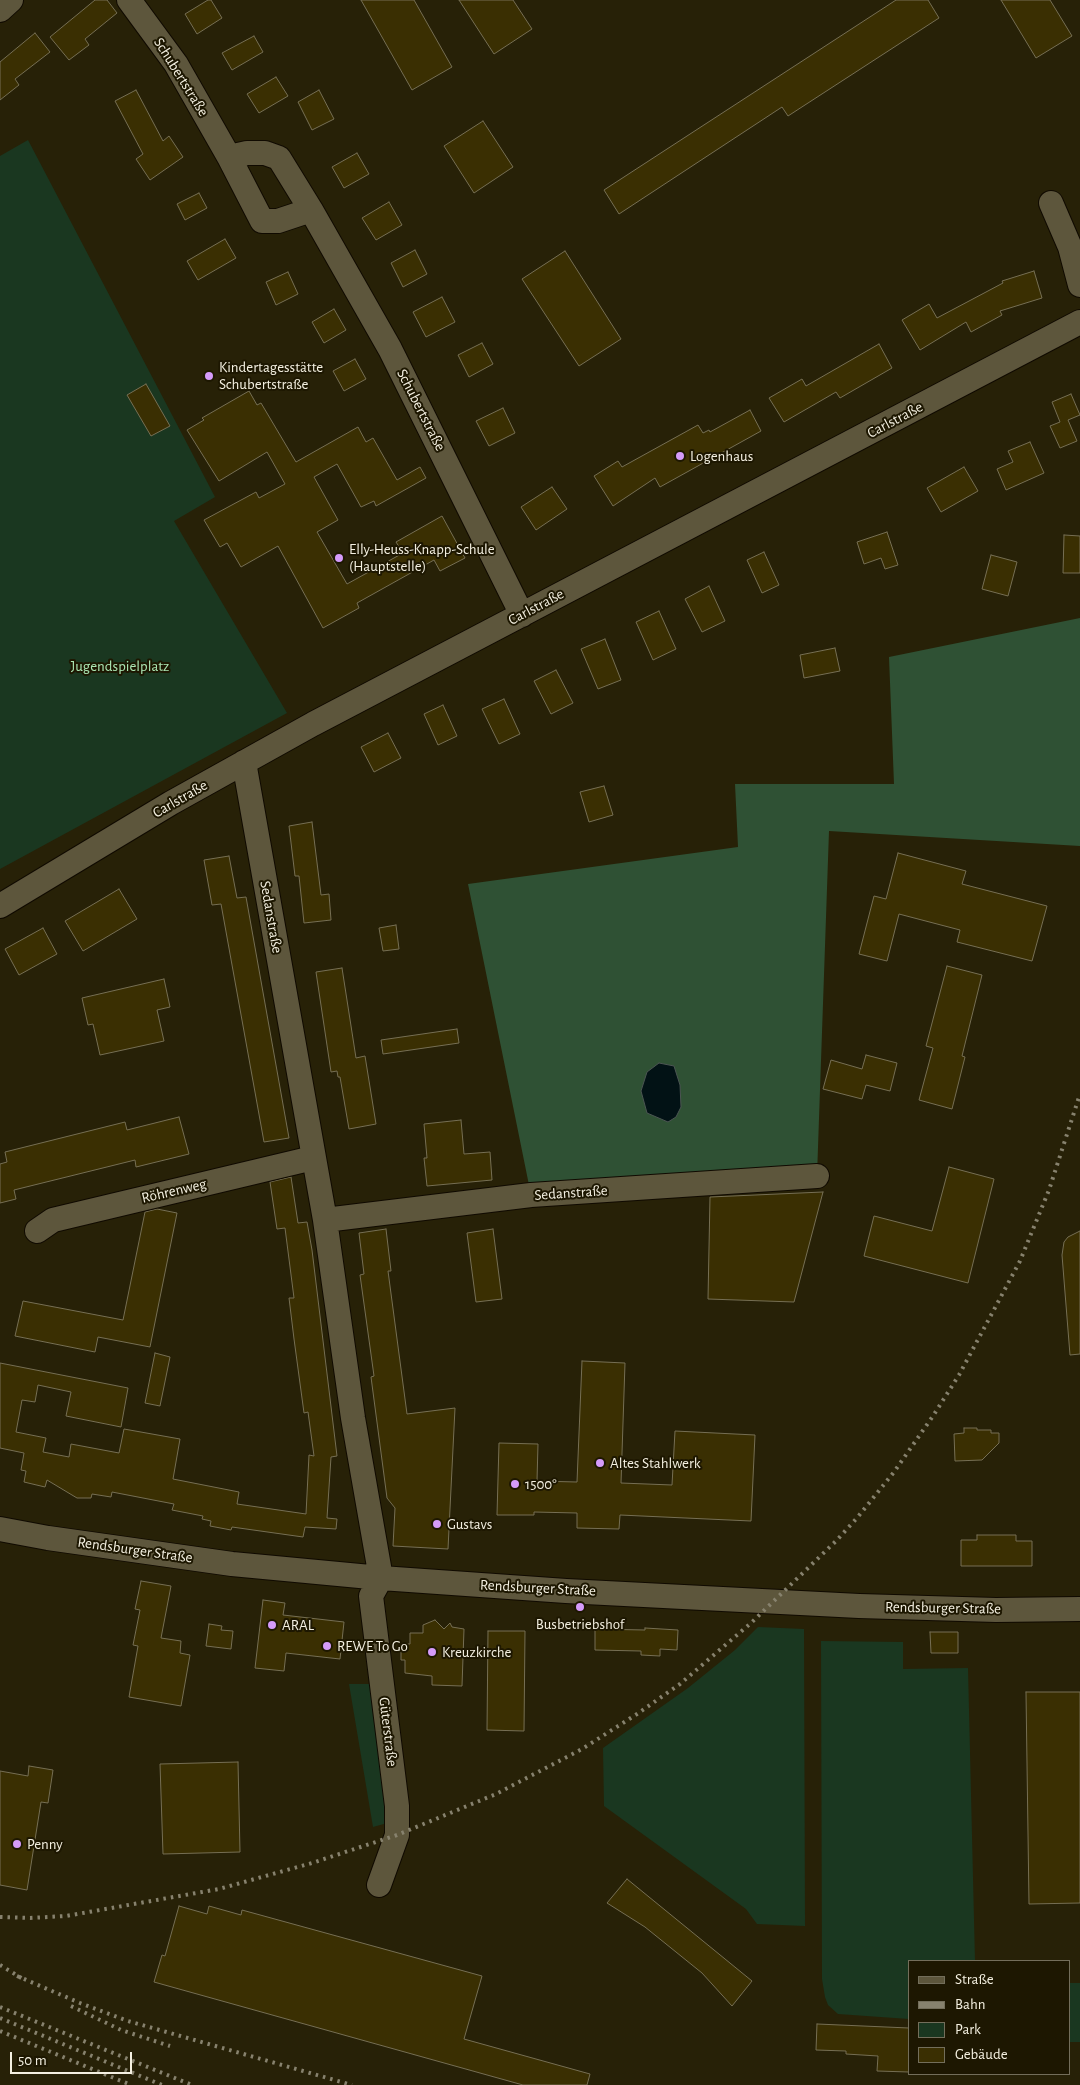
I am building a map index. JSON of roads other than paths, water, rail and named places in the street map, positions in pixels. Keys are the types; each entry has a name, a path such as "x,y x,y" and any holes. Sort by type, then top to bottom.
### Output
{"street":[{"path":"0,10 11,0"},
{"name":"Schubertstraße","path":"129,0 176,64 229,157 262,221 278,221 311,210"},
{"name":"Schubertstraße","path":"229,157 247,153 265,153 279,158 311,210 390,349 522,615"},
{"path":"1051,203 1070,247 1080,285"},
{"name":"Carlstraße","path":"0,906 171,803 313,724 1080,322"},
{"name":"Sedanstraße","path":"244,762 325,1220 353,1418 381,1578"},
{"name":"Röhrenweg","path":"37,1231 53,1220 313,1158"},
{"name":"Sedanstraße","path":"325,1220 531,1196 817,1176"},
{"name":"Rendsburger Straße","path":"0,1530 232,1564 381,1578 566,1591 859,1606 996,1610 1080,1609"},
{"name":"Güterstraße","path":"379,1885 397,1834 397,1806 371,1596 381,1578"}],"railway":[{"path":"0,1917 66,1916 219,1889 312,1863 397,1835 496,1794 582,1749 680,1684 751,1623 836,1541 894,1472 933,1416 959,1375 1020,1261 1049,1190 1080,1094"},
{"path":"0,1965 23,1979"},
{"path":"17,1976 128,2021 352,2085"},
{"path":"71,2006 121,2030 170,2046"},
{"path":"0,2007 192,2085"},
{"path":"0,2018 162,2085"},
{"path":"0,2031 131,2085"}],"place":[{"name":"Kindertagesstätte Schubertstraße","path":"209,376"},
{"name":"Logenhaus","path":"680,456"},
{"name":"Elly-Heuss-Knapp-Schule (Hauptstelle)","path":"339,558"},
{"name":"Altes Stahlwerk","path":"600,1463"},
{"name":"1500°","path":"515,1484"},
{"name":"Gustavs","path":"437,1524"},
{"name":"Busbetriebshof","path":"580,1607"},
{"name":"ARAL","path":"272,1625"},
{"name":"REWE To Go","path":"327,1646"},
{"name":"Kreuzkirche","path":"432,1652"},
{"name":"Penny","path":"17,1844"}],"park label":[{"name":"Jugendspielplatz","path":"120,666"}]}
